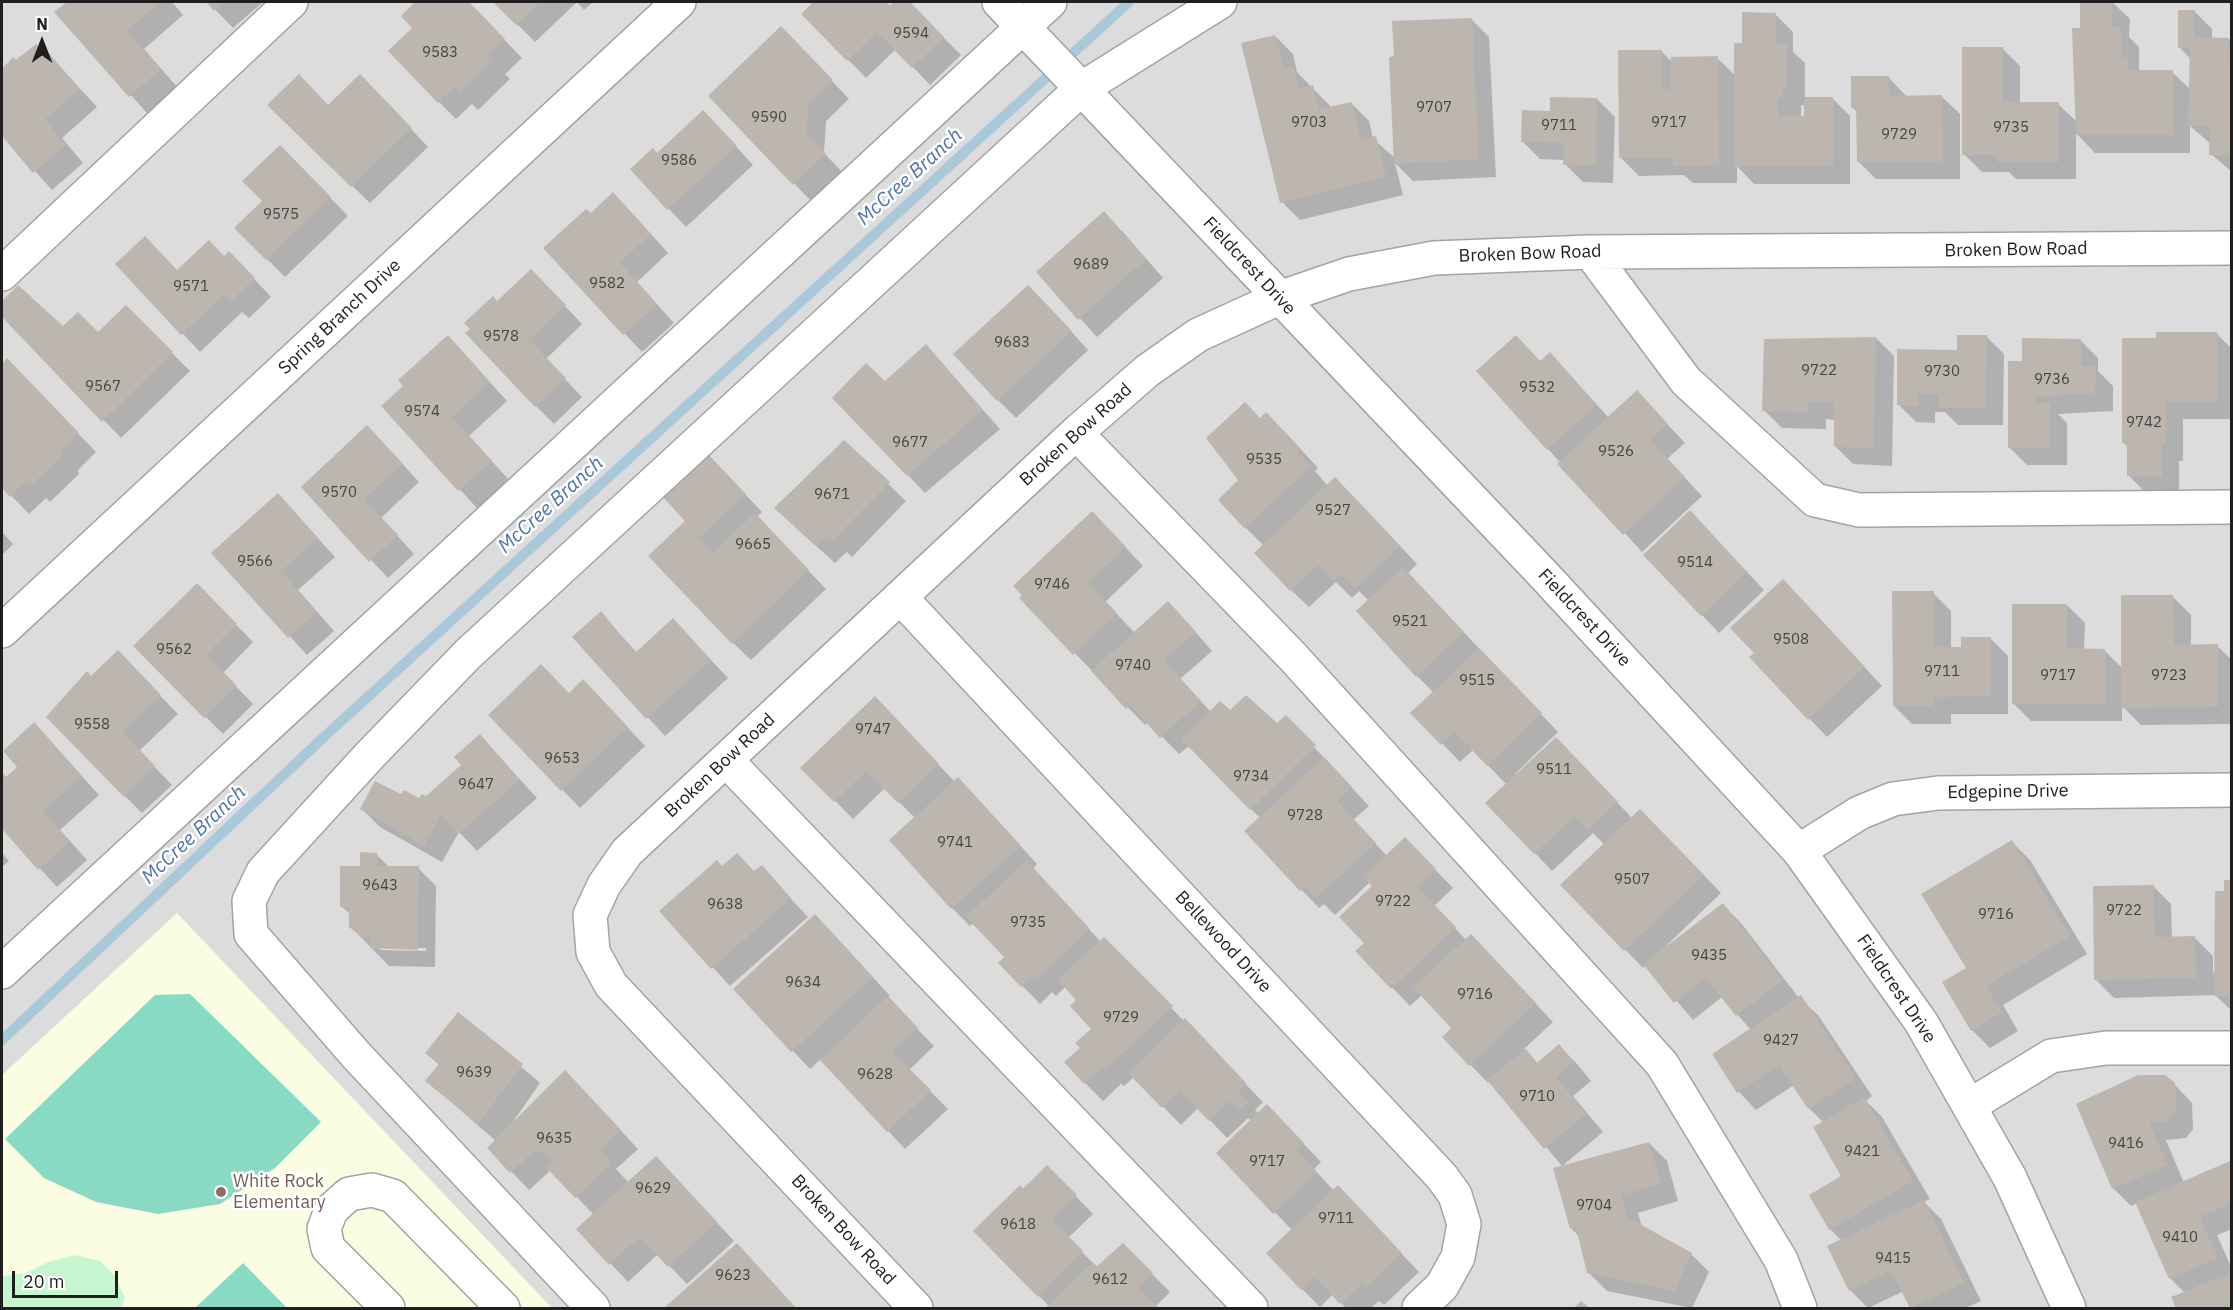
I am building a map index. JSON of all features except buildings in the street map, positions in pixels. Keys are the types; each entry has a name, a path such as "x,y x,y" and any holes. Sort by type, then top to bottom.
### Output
{"street":[{"path":"2,274 291,2"},
{"name":"Fieldcrest Drive","path":"999,2 1543,574 1799,851 1921,1022 2010,1178 2069,1308"},
{"path":"2,972 1027,32 1050,2"},
{"path":"593,1308 356,1055 251,934 249,901 263,872 371,754 468,654 1082,88 1220,2"},
{"name":"Spring Branch Drive","path":"2,632 666,6"},
{"name":"Broken Bow Road","path":"916,1308 611,985 593,952 590,915 604,885 627,852 1076,434 1147,371 1198,335 1279,298 1349,274 1434,258 1590,252 2232,248"},
{"path":"1590,252 1686,381 1815,500 1858,510 2232,507"},
{"path":"1076,434 1293,657 1662,1064 1781,1260 1800,1308"},
{"name":"Bellewood Drive","path":"900,597 1442,1177 1455,1195 1464,1224 1458,1257 1442,1286 1419,1308"},
{"path":"726,760 1251,1308"},
{"name":"Edgepine Drive","path":"1799,851 1858,813 1893,799 1938,793 2232,790"},
{"path":"1969,1106 2051,1056 2106,1048 2229,1054"},
{"path":"388,1308 328,1248 324,1229 331,1210 349,1194 372,1190 393,1196 503,1308"}],"shaded area":[{"path":"2,2 2231,2 2231,1308 2,1308"},
{"name":"White Rock Elementary","path":"177,913 552,1308 2,1308 2,1075"}],"green space":[{"path":"190,994 321,1122 275,1168 220,1204 158,1214 96,1202 44,1178 5,1139 155,995"},
{"path":"75,1255 100,1261 115,1276 125,1298 121,1308 2,1308 2,1276 26,1273 48,1262"},
{"path":"243,1263 287,1308 195,1308"}],"waterway":[{"name":"McCree Branch","path":"2,1040 325,736 1129,2"}],"place":[{"name":"White Rock Elementary","path":"221,1192"}]}
